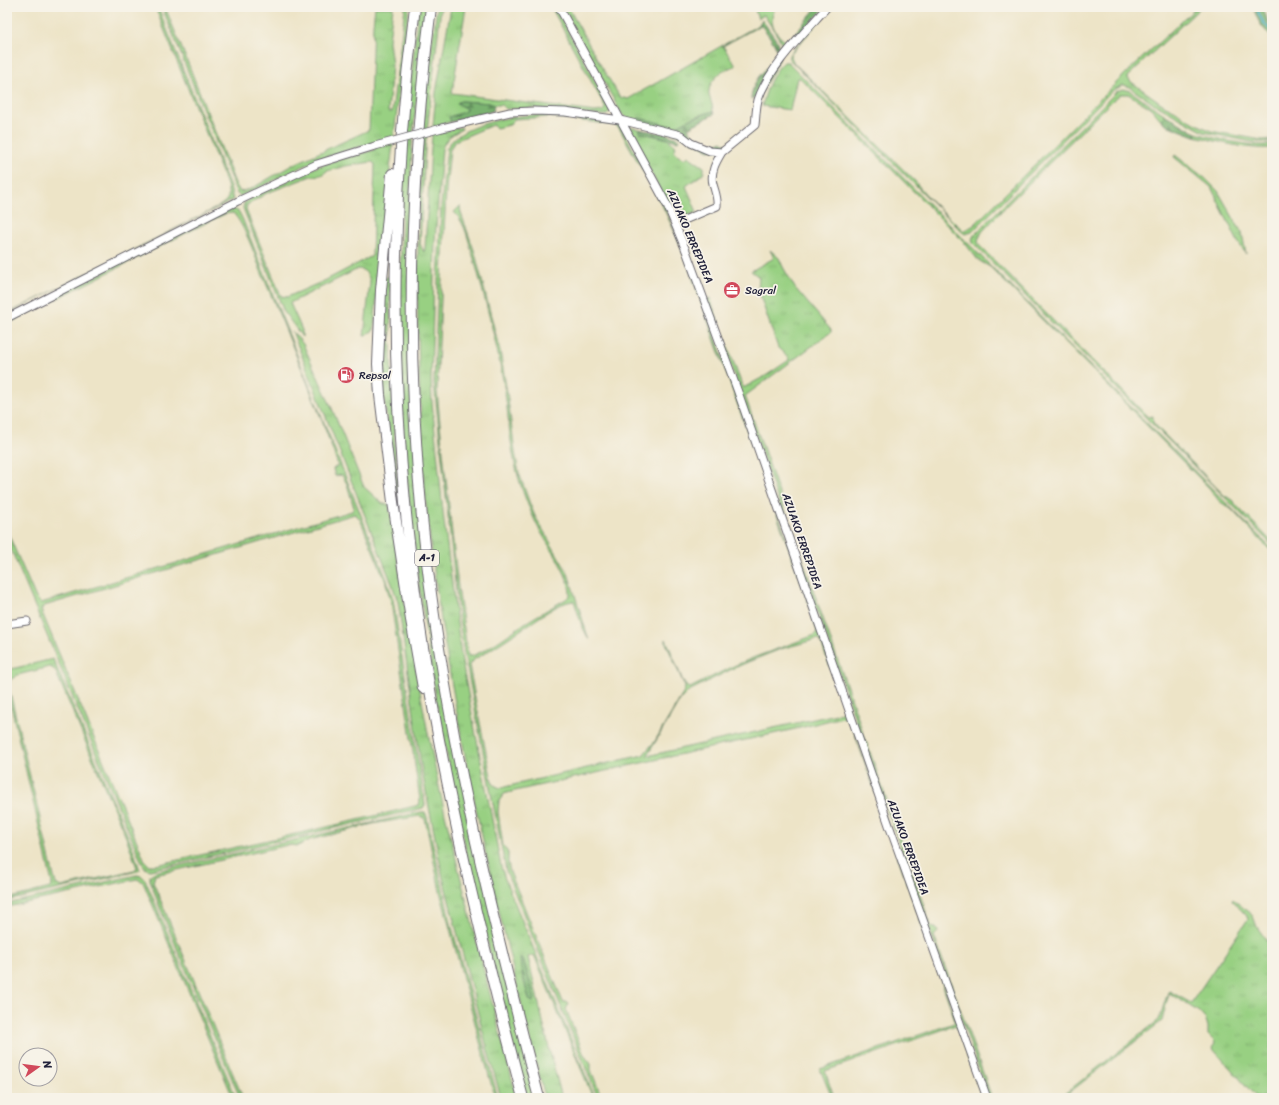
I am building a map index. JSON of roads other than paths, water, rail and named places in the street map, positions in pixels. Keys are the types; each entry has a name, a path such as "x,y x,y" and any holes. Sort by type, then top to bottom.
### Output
{"highway":[{"name":"A-1","path":"415,7 405,88 400,153 395,274 396,352 400,450 408,533 421,637 441,751 462,850 523,1098"},
{"name":"A-1","path":"431,7 417,134 411,268 412,359 416,449 423,529 437,635 465,789 504,958 539,1098"},
{"path":"400,153 393,170 382,283 378,337 380,395 393,502 412,628 440,769 462,850"}],"street":[{"name":"AZUAKO ERREPIDEA","path":"559,7 667,206 688,255 738,392 892,835 986,1098"},
{"path":"675,224 717,206 718,199 713,182 714,164 722,152 756,125 758,101 767,80 778,64 828,7"},
{"path":"7,318 238,201 317,164 375,146 510,112 565,112 620,120 681,135 691,143 710,151 722,152"},
{"path":"7,624 27,621"}],"waterway":[{"path":"1257,7 1262,20 1272,31"}],"place":[{"name":"Sagral","path":"732,290"},
{"name":"Repsol","path":"346,375"}]}
